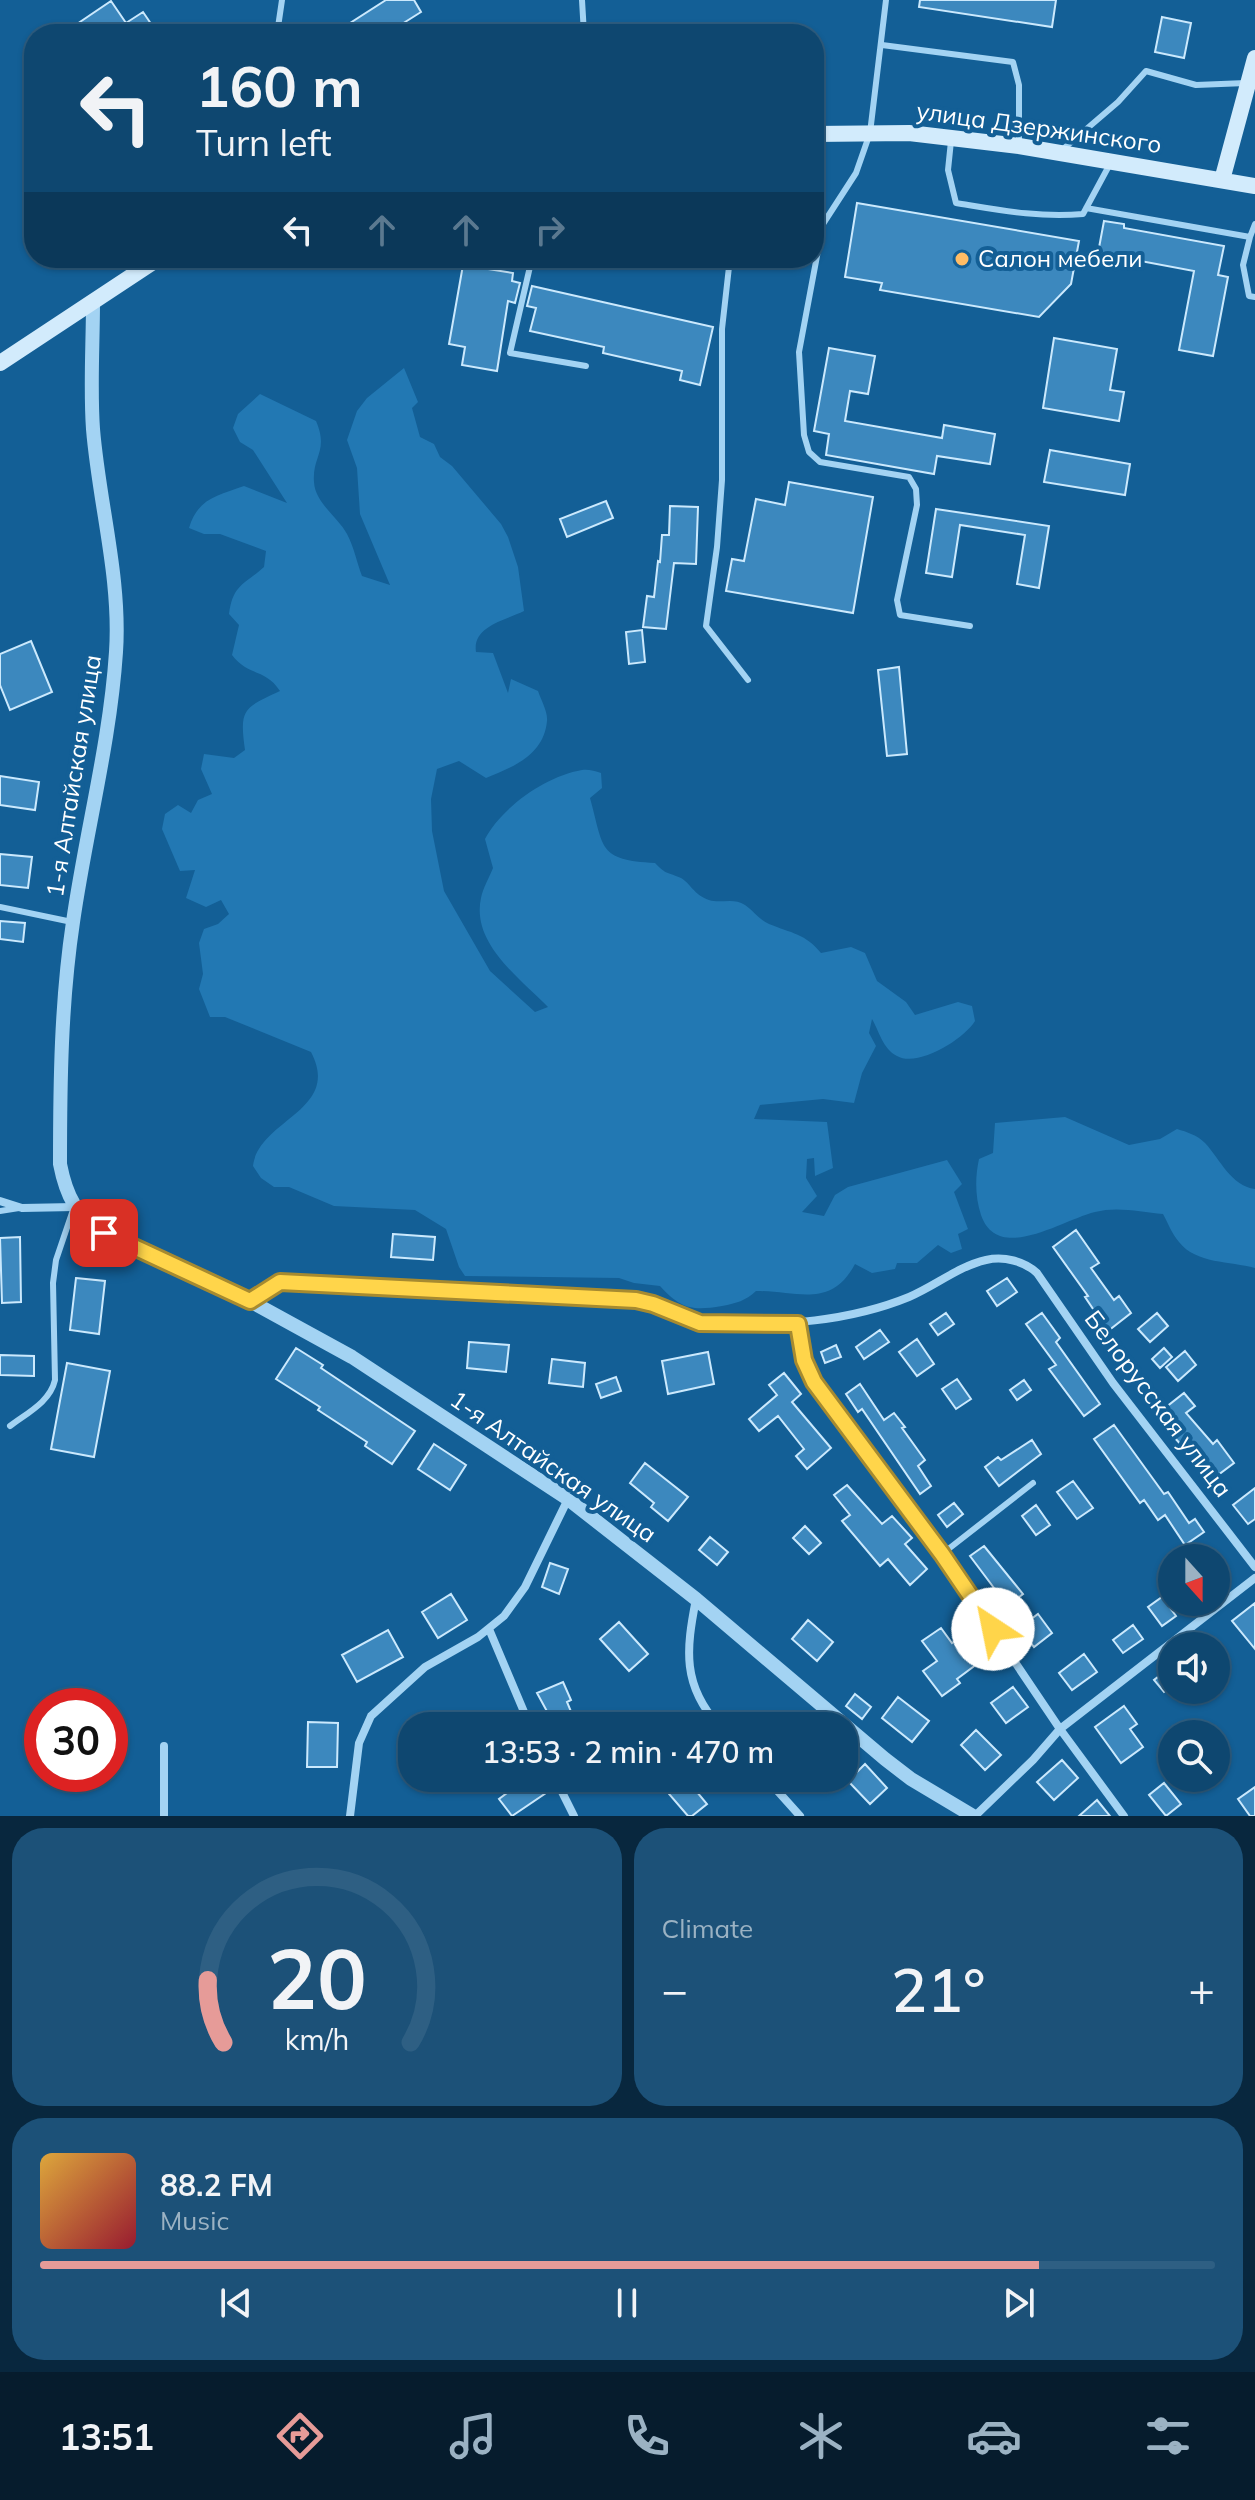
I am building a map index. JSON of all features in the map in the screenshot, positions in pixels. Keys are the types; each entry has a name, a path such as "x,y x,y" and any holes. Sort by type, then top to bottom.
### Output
{"main road":[{"path":"1222,180 1255,58"},
{"name":"улица Дзержинского","path":"824,134 909,133 1019,146 1255,186"},
{"path":"0,363 144,268"}],"street":[{"name":"1-я Алтайская улица","path":"93,301 93,428 116,614 116,648 101,765 72,922 60,1058 60,1151 63,1179 74,1207 104,1233 250,1301 352,1357 568,1499 696,1599 885,1759 911,1779 974,1816"},
{"path":"0,1201 22,1208 74,1207"},
{"name":"Белорусская улица","path":"798,1324 892,1303 986,1260 1008,1260 1029,1265 1113,1383 1255,1567"},
{"path":"717,1325 798,1324 804,1360 814,1382 942,1554 1060,1729 1124,1816"},
{"path":"350,1816 359,1743 371,1716 425,1667 489,1629 504,1616 525,1587 568,1499"},
{"path":"974,1816 1033,1760 1060,1729 1255,1578"},
{"path":"696,1599 688,1655 700,1702 708,1712"},
{"path":"489,1629 524,1712"},
{"path":"164,1746 164,1816"},
{"path":"562,1792 574,1816"},
{"path":"779,1792 800,1816"}],"lane":[{"path":"278,24 282,0"},
{"path":"582,0 583,24"},
{"path":"824,222 856,173 870,133 886,0"},
{"path":"882,45 1013,62 1019,85 1019,146"},
{"path":"1060,152 1118,102 1146,71 1196,85 1249,83"},
{"path":"952,138 948,170 956,203 1051,217 1083,214 1112,160"},
{"path":"1086,208 1250,237"},
{"path":"1255,224 1243,265 1249,296 1255,297"},
{"path":"530,268 510,353 586,366"},
{"path":"729,268 722,329 722,480 706,626 748,680"},
{"path":"814,268 799,352 804,435 809,452 820,462 909,477 916,489 917,505 897,600 900,615 970,626"},
{"path":"0,907 72,922"},
{"path":"10,1426 53,1390 53,1283 56,1260 74,1207"},
{"path":"0,1211 22,1208"},
{"path":"250,1301 280,1282 475,1290 636,1300 700,1323 717,1325"},
{"path":"942,1554 1033,1483"}],"shaded area":[{"path":"404,368 418,402 412,408 420,437 434,444 440,457 452,466 501,524 518,567 524,611 485,630 476,643 476,652 493,653 508,693 511,679 538,691 547,717 545,733 534,751 506,769 486,778 459,761 437,769 431,799 432,831 444,891 490,971 535,1012 548,1007 501,959 483,930 481,898 493,868 485,839 502,816 540,786 582,770 601,773 602,788 590,798 602,840 613,855 655,863 709,900 740,903 765,922 804,938 821,953 851,947 865,953 877,981 906,1002 915,1015 958,1002 972,1006 975,1021 961,1036 940,1050 916,1058 906,1059 892,1053 872,1019 869,1033 876,1046 862,1073 854,1103 823,1099 760,1105 754,1119 827,1122 833,1168 815,1176 814,1158 807,1159 806,1178 817,1196 802,1212 824,1216 835,1195 848,1187 947,1160 962,1184 954,1192 968,1229 958,1234 962,1249 951,1253 938,1245 917,1263 897,1263 895,1269 872,1273 855,1264 846,1278 824,1292 756,1291 732,1304 695,1308 674,1300 660,1286 619,1278 465,1276 446,1229 415,1210 334,1206 289,1187 274,1187 261,1178 253,1166 258,1150 269,1137 308,1102 316,1088 318,1072 311,1052 225,1017 210,1017 199,989 203,974 199,943 204,929 218,924 229,914 221,900 206,907 186,898 195,870 180,871 162,829 165,814 178,805 191,813 198,800 212,794 201,769 204,754 234,758 245,750 243,725 247,711 258,701 280,691 269,679 245,667 232,655 239,625 229,614 233,597 240,586 264,567 266,551 220,534 204,534 189,528 203,504 244,486 287,503 253,450 240,442 233,428 238,414 260,394 316,421 321,440 314,473 318,497 347,534 362,576 390,585 360,514 357,468 347,440 357,411 367,398"},
{"path":"1065,1117 1129,1145 1160,1139 1177,1129 1202,1140 1239,1183 1255,1189 1255,1268 1214,1261 1186,1249 1163,1214 1103,1210 1016,1238 1001,1236 989,1229 979,1208 976,1180 979,1159 993,1153 995,1123"}],"building":[{"path":"386,0 414,0 421,12 402,24 349,24"},
{"path":"920,0 1056,0 1052,27 919,7"},
{"path":"111,1 126,23 143,12 151,24 77,24"},
{"path":"1162,17 1191,23 1184,58 1155,52"},
{"name":"Салон мебели","path":"857,203 1079,241 1071,284 1039,317 880,290 882,283 845,277"},
{"path":"1104,221 1124,224 1124,228 1224,246 1218,275 1228,277 1213,356 1179,350 1194,271 1098,253"},
{"path":"462,268 513,273 512,281 520,283 515,303 508,301 497,371 462,365 465,347 449,344"},
{"path":"532,286 713,327 700,385 680,380 682,371 603,353 604,347 530,331 536,308 527,306"},
{"path":"1054,338 1117,349 1110,390 1124,392 1119,421 1043,408"},
{"path":"829,348 875,356 868,394 850,391 845,421 942,438 944,425 995,434 990,464 937,456 934,474 826,455 829,434 814,431"},
{"path":"1050,450 1130,464 1125,495 1044,482"},
{"path":"789,482 873,497 853,613 726,591 732,559 744,561 756,499 785,505"},
{"path":"606,501 613,518 567,537 560,519"},
{"path":"670,506 698,507 696,564 674,563 666,629 643,627 647,596 654,597 662,535 669,535"},
{"path":"936,509 1049,526 1039,588 1017,584 1025,535 960,525 952,577 926,573"},
{"path":"642,630 645,662 629,664 626,632"},
{"path":"31,641 52,692 10,710 0,685 0,654"},
{"path":"899,667 907,754 887,756 878,670"},
{"path":"0,776 39,782 35,810 0,805"},
{"path":"0,854 32,857 28,888 0,885"},
{"path":"0,921 25,923 23,942 0,939"},
{"path":"1076,1230 1099,1263 1091,1268 1114,1300 1119,1296 1131,1313 1108,1331 1085,1297 1088,1296 1053,1247"},
{"path":"393,1234 435,1237 433,1260 391,1257"},
{"path":"20,1237 21,1302 2,1303 0,1238"},
{"path":"76,1278 105,1281 99,1334 70,1330"},
{"path":"1007,1278 1017,1292 997,1306 987,1291"},
{"path":"946,1313 954,1324 938,1335 930,1324"},
{"path":"1042,1313 1060,1338 1056,1342 1100,1404 1084,1416 1049,1369 1056,1365 1026,1324"},
{"path":"1157,1313 1168,1326 1150,1342 1138,1329"},
{"path":"880,1330 889,1342 864,1359 856,1347"},
{"path":"917,1339 934,1364 917,1376 899,1352"},
{"path":"469,1342 509,1345 506,1372 467,1368"},
{"path":"836,1345 841,1357 825,1363 821,1352"},
{"path":"296,1348 415,1431 392,1464 365,1446 367,1442 318,1410 320,1407 276,1379"},
{"path":"1164,1348 1172,1357 1160,1368 1152,1359"},
{"path":"1185,1351 1196,1365 1178,1381 1166,1367"},
{"path":"708,1352 714,1384 668,1394 662,1361"},
{"path":"0,1355 34,1356 34,1376 0,1375"},
{"path":"552,1359 585,1363 583,1387 549,1383"},
{"path":"67,1363 110,1371 94,1457 51,1449"},
{"path":"784,1373 801,1394 792,1402 831,1448 807,1469 796,1456 804,1449 778,1416 759,1431 749,1419 777,1395 769,1385"},
{"path":"616,1377 621,1391 601,1398 596,1384"},
{"path":"957,1379 971,1399 956,1409 942,1389"},
{"path":"1024,1380 1031,1390 1017,1400 1010,1390"},
{"path":"860,1384 884,1420 894,1413 925,1460 918,1466 931,1486 920,1494 862,1409 858,1412 846,1394"},
{"path":"1184,1393 1195,1406 1186,1413 1213,1444 1217,1440 1234,1463 1218,1475 1193,1442 1185,1449 1173,1436 1182,1428 1165,1408"},
{"path":"1114,1425 1164,1494 1168,1492 1189,1523 1195,1519 1204,1532 1184,1544 1165,1515 1158,1520 1144,1500 1140,1503 1094,1439"},
{"path":"1032,1440 1041,1454 999,1486 985,1467"},
{"path":"434,1444 466,1465 450,1490 418,1469"},
{"path":"645,1463 688,1497 668,1521 651,1507 654,1503 630,1483"},
{"path":"1073,1481 1093,1508 1077,1519 1057,1492"},
{"path":"847,1485 882,1524 892,1516 912,1538 905,1544 927,1569 910,1585 888,1559 880,1566 842,1521 850,1515 834,1495"},
{"path":"1255,1488 1255,1519 1248,1524 1233,1505"},
{"path":"954,1503 963,1514 947,1527 938,1515"},
{"path":"1036,1505 1050,1525 1036,1535 1022,1516"},
{"path":"805,1526 821,1543 809,1554 793,1538"},
{"path":"710,1537 728,1552 717,1565 699,1550"},
{"path":"984,1546 1023,1594 1004,1609 993,1595 997,1592 970,1556"},
{"path":"550,1563 568,1569 559,1594 542,1587"},
{"path":"451,1594 467,1620 438,1638 422,1612"},
{"path":"1158,1600 1158,1616 1176,1616 1162,1626 1148,1607"},
{"path":"1255,1603 1255,1649 1232,1621"},
{"path":"1038,1614 1052,1633 1034,1647 1019,1628"},
{"path":"808,1620 833,1642 817,1661 792,1639"},
{"path":"619,1622 648,1654 629,1671 600,1639"},
{"path":"1133,1625 1143,1639 1123,1653 1113,1640"},
{"path":"941,1628 952,1643 970,1630 989,1655 957,1679 960,1683 942,1696 923,1671 937,1661 922,1641"},
{"path":"388,1630 403,1657 357,1682 342,1655"},
{"path":"1084,1654 1097,1672 1072,1690 1059,1673"},
{"path":"563,1682 571,1700 567,1702 571,1712 547,1712 537,1693"},
{"path":"1013,1687 1028,1707 1006,1723 991,1703"},
{"path":"855,1694 871,1707 862,1719 858,1712 846,1706"},
{"path":"898,1697 929,1721 912,1742 882,1718"},
{"path":"1124,1706 1137,1724 1130,1729 1143,1747 1121,1763 1095,1727"},
{"path":"308,1722 338,1723 337,1767 307,1767"},
{"path":"976,1730 1001,1755 985,1770 961,1745"},
{"path":"1062,1760 1078,1778 1054,1800 1037,1782"},
{"path":"865,1764 887,1788 870,1804 858,1791 858,1771"},
{"path":"1255,1787 1255,1816 1250,1816 1238,1799"},
{"path":"1158,1788 1158,1792 1171,1792 1181,1804 1166,1816 1149,1795"},
{"path":"508,1792 546,1793 512,1816 499,1799"},
{"path":"697,1792 707,1804 688,1816 669,1794"},
{"path":"1097,1800 1110,1816 1079,1816"}],"place":[{"name":"Салон мебели","path":"962,259"}],"route":[{"path":"104,1233 250,1301 280,1282 475,1290 636,1300 700,1323 717,1325 798,1324 804,1360 814,1382 942,1554 993,1629"}]}
